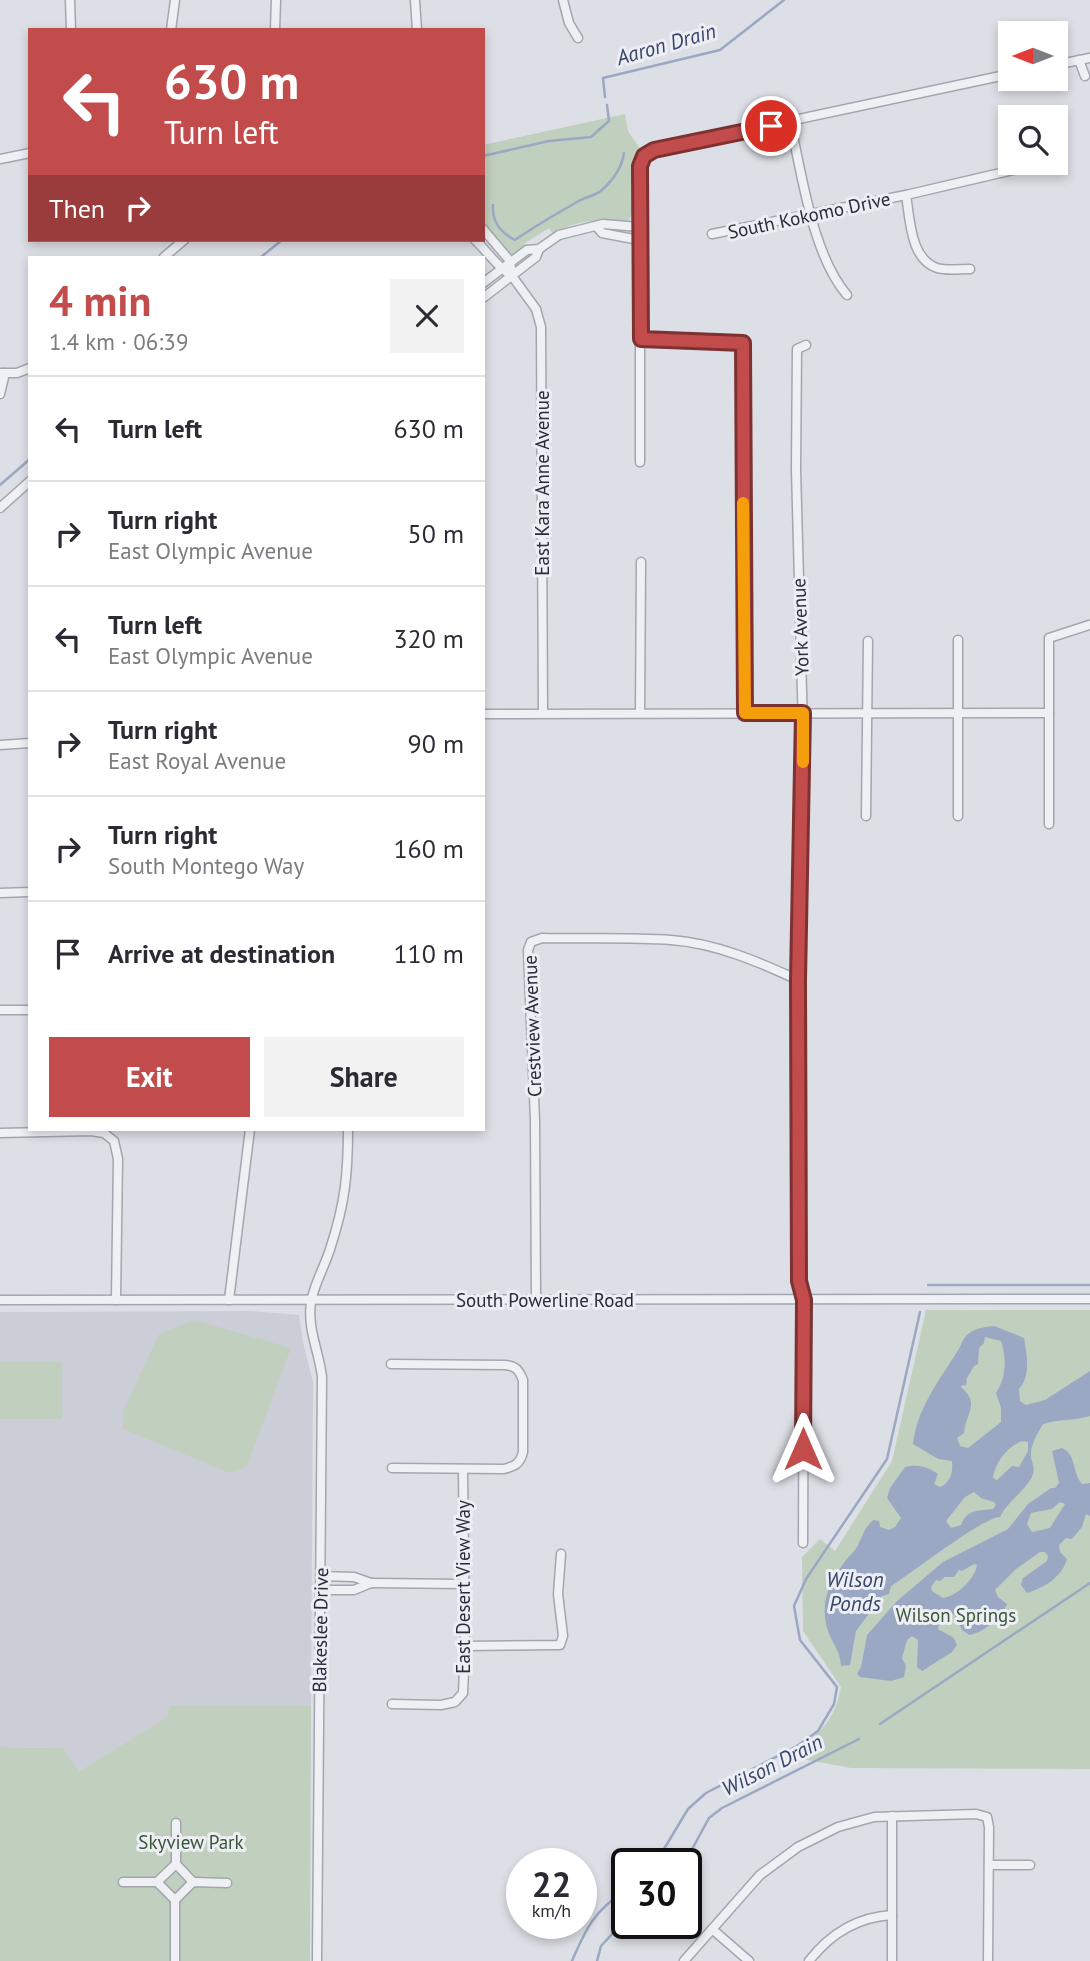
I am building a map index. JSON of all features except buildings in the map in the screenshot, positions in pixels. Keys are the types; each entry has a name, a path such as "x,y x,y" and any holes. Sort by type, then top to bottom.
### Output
{"street":[{"path":"70,0 71,28"},
{"path":"171,28 175,0"},
{"path":"275,28 276,0"},
{"path":"415,0 418,28"},
{"path":"563,0 569,23 578,38"},
{"path":"1068,62 1090,58"},
{"path":"1079,60 1085,76"},
{"path":"640,461 639,227 640,166 644,156 654,150 998,78"},
{"path":"790,122 826,264 847,295"},
{"path":"0,159 28,153"},
{"name":"South Kokomo Drive","path":"712,234 998,174"},
{"name":"South Kokomo Drive","path":"906,195 919,253 934,267 945,270 970,269"},
{"path":"485,281 527,250 539,249 559,235 603,224 639,227"},
{"path":"597,227 602,233 639,240"},
{"path":"485,231 510,261"},
{"path":"165,256 182,242"},
{"path":"477,242 500,269 512,276"},
{"path":"485,296 536,257 539,249"},
{"name":"East Kara Anne Avenue","path":"510,261 512,276 536,309 541,327 543,713"},
{"path":"641,339 743,343 745,713"},
{"name":"York Avenue","path":"803,1543 804,1300 799,1281 798,980 803,713 796,470 797,349 806,345"},
{"path":"0,394 3,373 17,373 28,369"},
{"path":"0,508 28,483"},
{"path":"640,713 641,562"},
{"path":"1049,824 1049,638 1090,625"},
{"path":"958,640 958,816"},
{"path":"866,816 868,641"},
{"path":"485,714 1049,713"},
{"path":"0,745 28,744"},
{"path":"0,892 28,892"},
{"name":"Crestview Avenue","path":"536,1301 535,1120 528,950 531,942 542,938 682,942 758,961 798,980"},
{"path":"0,1010 28,1010"},
{"path":"229,1300 250,1131"},
{"path":"312,1300 340,1217 348,1178 348,1131"},
{"path":"0,1133 91,1132 104,1133 114,1141 118,1159 116,1300"},
{"name":"South Powerline Road","path":"0,1300 1090,1299"},
{"name":"Blakeslee Drive","path":"312,1300 312,1336 322,1377 317,1961"},
{"path":"391,1364 514,1366 523,1380 523,1452 516,1466 504,1469 393,1468"},
{"name":"East Desert View Way","path":"392,1704 441,1705 454,1702 463,1693 464,1469"},
{"path":"465,1646 561,1645 563,1636 558,1594 561,1554"},
{"path":"321,1576 354,1577 371,1583 463,1584"},
{"path":"321,1590 354,1590 371,1583"},
{"path":"684,1961 760,1875 798,1847 838,1827 874,1817 976,1814 987,1817 989,1827 988,1961"},
{"path":"892,1816 892,1961"},
{"path":"176,1823 176,1864 193,1882"},
{"path":"123,1882 157,1882 176,1864"},
{"path":"989,1865 1030,1865"},
{"path":"157,1882 175,1900"},
{"path":"175,1961 175,1900 193,1882 227,1882"},
{"path":"809,1961 834,1936 858,1922 873,1916 892,1915"},
{"path":"712,1928 749,1961"}],"shaded area":[{"path":"251,1311 299,1315 313,1382 311,1706 169,1706 167,1717 79,1771 62,1748 0,1747 0,1312"}],"green space":[{"path":"625,114 628,131 643,153 636,169 632,213 628,221 580,223 553,234 549,228 525,243 528,249 516,257 506,253 485,229 485,145"},
{"name":"Wilson Springs","path":"926,1310 1090,1310 1090,1769 851,1768 802,1759 800,1747 828,1722 841,1687 803,1631 802,1557 820,1539 835,1551 892,1461"},
{"path":"194,1320 291,1348 247,1466 230,1473 123,1429 123,1411 159,1334"},
{"path":"0,1362 62,1362 62,1419 0,1419"},
{"name":"Skyview Park","path":"169,1706 311,1706 310,1961 0,1961 0,1747 63,1748 79,1771 167,1717"}],"water":[{"name":"Wilson Ponds","path":"994,1326 1024,1338 1027,1365 1023,1384 1019,1389 1020,1401 1026,1405 1045,1400 1090,1371 1090,1416 1043,1424 1032,1448 1032,1477 1000,1517 962,1536 891,1586 889,1594 882,1596 856,1631 850,1665 841,1666 825,1621 825,1602 830,1585 873,1520 879,1521 880,1527 889,1530 895,1527 901,1518 887,1498 890,1488 905,1467 922,1466 934,1471 938,1474 934,1484 940,1487 949,1479 952,1461 938,1459 913,1444 915,1431 929,1396 968,1334 980,1328","holes":["985,1337 1001,1341 1003,1348 1004,1374 996,1393 1001,1408 1001,1422 968,1448 960,1446 957,1438 964,1433 971,1408 970,1398 960,1386 966,1385 967,1378 978,1364 979,1348","1022,1441 1028,1442 1028,1451 1019,1467 1012,1466 997,1480 993,1478 996,1467 1011,1447","974,1492 996,1505 993,1509 970,1513 961,1525 951,1528 946,1521 965,1497"]},
{"name":"Wilson Ponds","path":"1062,1448 1067,1451 1079,1480 1082,1484 1090,1483 1090,1516 1086,1514 1082,1527 1072,1539 1066,1538 1059,1545 1060,1552 1067,1559 1057,1576 1046,1585 1027,1593 1021,1585 1023,1578 1047,1561 1045,1552 1040,1552 1016,1569 995,1590 998,1597 1007,1604 986,1628 969,1635 962,1630 954,1614 950,1613 939,1623 938,1629 954,1638 957,1645 952,1652 922,1671 917,1667 918,1640 912,1636 907,1640 902,1658 906,1666 904,1677 891,1681 860,1677 857,1674 861,1667 867,1635 897,1601 943,1562 1008,1529 1028,1504 1055,1488 1059,1483 1052,1451","holes":["1060,1502 1065,1504 1050,1528 1032,1532 1027,1524 1031,1513 1052,1509","977,1565 973,1576 954,1594 943,1598 932,1591 931,1587 936,1580 954,1577 959,1570"]}],"waterway":[{"name":"Aaron Drain","path":"605,97 603,78 720,50 784,0"},
{"name":"Aaron Drain","path":"485,156 549,141 591,137 609,121 607,105"},
{"path":"493,205 498,226 515,240 580,200 602,190 616,173 624,153"},
{"name":"Aaron Drain","path":"262,256 280,242"},
{"name":"Aaron Drain","path":"0,485 28,461"},
{"path":"928,1285 1090,1285"},
{"path":"665,1848 688,1809 706,1793 797,1746 818,1731 834,1704 837,1687 800,1640 794,1606 806,1579 887,1459 920,1312"},
{"name":"Wilson Drain","path":"880,1724 1090,1583"},
{"name":"Wilson Drain","path":"693,1848 709,1818 722,1808 859,1739"},
{"path":"572,1961 593,1921 611,1901"},
{"name":"Wilson Drain","path":"597,1961 601,1946 611,1935"}],"slow traffic":[{"path":"743,503 745,713 803,713 803,762"}],"route":[{"path":"771,126 654,150 644,156 640,166 641,339 743,343 745,713 803,713 798,980 799,1281 804,1300 803,1449"}]}
